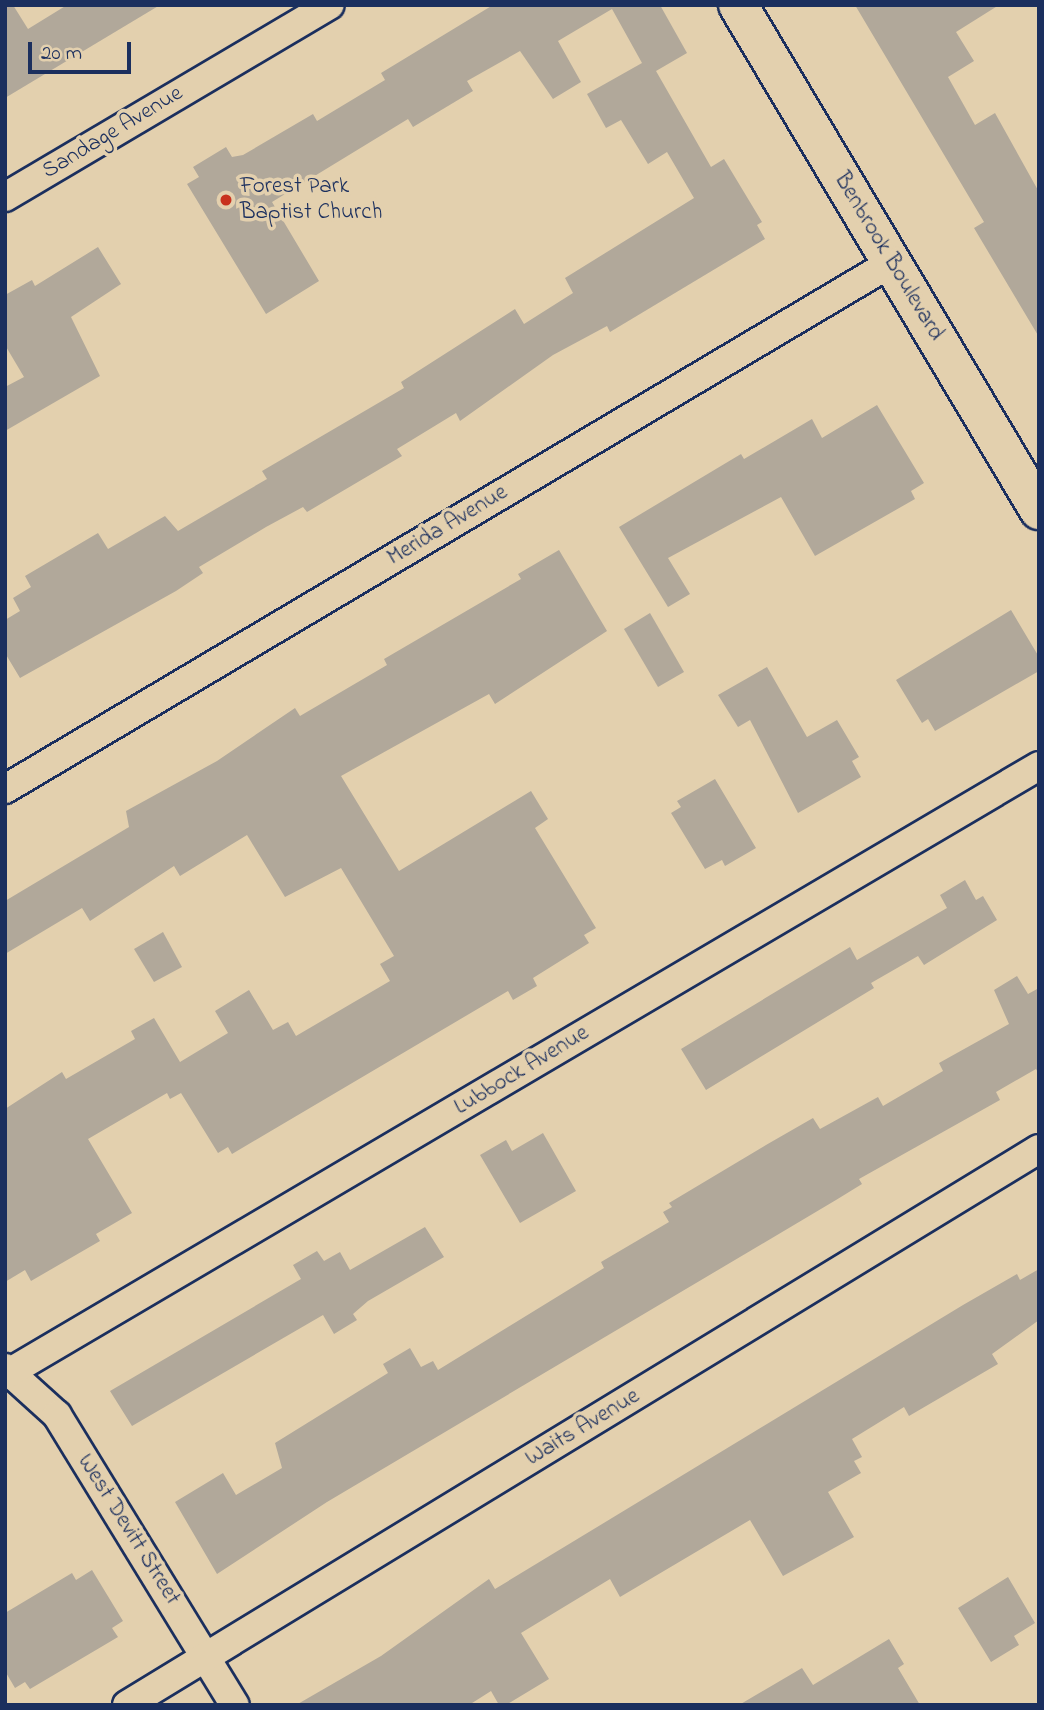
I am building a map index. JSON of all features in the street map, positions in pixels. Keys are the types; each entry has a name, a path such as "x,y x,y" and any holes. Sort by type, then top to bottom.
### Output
{"street":[{"name":"Sandage Avenue","path":"5,197 330,5"},
{"name":"Benbrook Boulevard","path":"738,5 1039,510"},
{"name":"Merida Avenue","path":"5,789 891,263"},
{"name":"Lubbock Avenue","path":"6,1372 1039,766"},
{"name":"Waits Avenue","path":"127,1705 1039,1149"},
{"name":"West Devitt Street","path":"6,1372 57,1415 234,1705"}],"building":[{"path":"5,5 13,5 28,29 67,5 160,5 5,98"},
{"path":"493,5 660,5 687,53 656,71 711,167 724,159 762,222 757,225 765,239 610,332 607,326 553,355 460,421 456,413 397,449 402,456 307,512 303,507 266,527 199,567 203,573 176,591 20,678 5,653 5,620 20,611 13,598 31,587 25,576 98,533 108,549 165,516 178,531 267,479 262,471 404,388 401,382 515,309 524,324 573,293 565,278 694,198 667,152 648,164 621,120 606,128 587,94 642,63 612,9 558,41 581,82 553,99 520,51 467,81 473,91 413,127 408,119 272,202 319,281 266,314 187,184 199,177 193,167 226,147 232,157 243,155 313,114 317,121 385,80 381,73"},
{"path":"855,5 999,5 956,32 974,61 948,77 975,125 995,113 1039,192 1039,337 974,228 984,222"},
{"path":"98,247 121,284 71,317 100,376 5,431 5,387 24,377 5,345 5,295 32,280 35,286"},
{"path":"877,405 924,483 911,491 915,499 815,556 781,497 668,558 690,594 668,607 619,527 741,454 744,459 812,419 822,438"},
{"path":"559,550 607,631 495,704 489,694 341,776 399,871 531,791 548,819 535,828 596,928 584,935 589,943 533,978 537,986 513,1000 508,991 232,1154 228,1147 218,1153 181,1093 170,1099 167,1093 88,1139 132,1213 96,1234 100,1241 31,1281 25,1270 5,1282 5,1109 62,1072 66,1079 135,1039 131,1031 154,1018 180,1062 228,1033 215,1011 249,990 273,1030 288,1022 296,1036 390,981 380,964 394,956 341,868 285,897 247,835 180,876 174,866 90,921 82,908 5,954 5,901 129,827 126,811 217,761 295,708 300,716 387,665 384,659 521,579 518,574"},
{"path":"1011,610 1039,657 1039,671 935,731 928,719 922,723 896,680"},
{"path":"650,613 684,672 658,687 624,629"},
{"path":"767,667 807,737 837,720 859,757 852,761 861,777 798,813 750,720 738,727 718,695"},
{"path":"715,779 756,848 725,866 722,860 705,869 671,813 681,807 677,801"},
{"path":"965,880 976,900 983,896 997,920 924,965 918,956 871,983 874,988 706,1090 681,1049 850,947 857,960 947,908 940,895"},
{"path":"163,932 182,967 154,982 134,949"},
{"path":"1017,976 1028,994 1039,988 1039,1074 1036,1069 996,1092 1000,1100 859,1179 862,1184 836,1200 327,1502 217,1574 175,1502 223,1473 236,1495 282,1468 275,1443 388,1373 383,1364 410,1348 421,1367 433,1361 438,1370 604,1268 601,1262 669,1222 663,1212 672,1207 669,1203 766,1145 813,1118 820,1129 878,1097 883,1106 943,1071 939,1063 1009,1024 994,990"},
{"path":"543,1133 576,1191 520,1223 480,1155 506,1140 512,1151"},
{"path":"425,1227 444,1257 368,1301 353,1314 357,1320 334,1334 323,1315 132,1426 110,1391 301,1279 293,1265 317,1251 324,1261 340,1252 350,1270"},
{"path":"1039,1269 1039,1320 992,1354 998,1364 909,1416 904,1407 852,1439 862,1457 854,1461 861,1473 828,1492 854,1537 783,1576 750,1520 620,1597 610,1579 521,1633 549,1679 506,1705 499,1705 491,1691 469,1705 296,1705 381,1656 489,1579 495,1589 963,1305 1017,1274 1020,1280"},
{"path":"92,1570 123,1621 112,1628 118,1637 30,1689 25,1682 15,1688 5,1671 5,1613 72,1573 76,1580"},
{"path":"1008,1577 1035,1623 1014,1636 1019,1645 991,1662 958,1608"},
{"path":"889,1639 904,1664 898,1668 920,1705 739,1705 802,1668 813,1685"}],"place":[{"name":"Forest Park Baptist Church","path":"226,200"}]}
